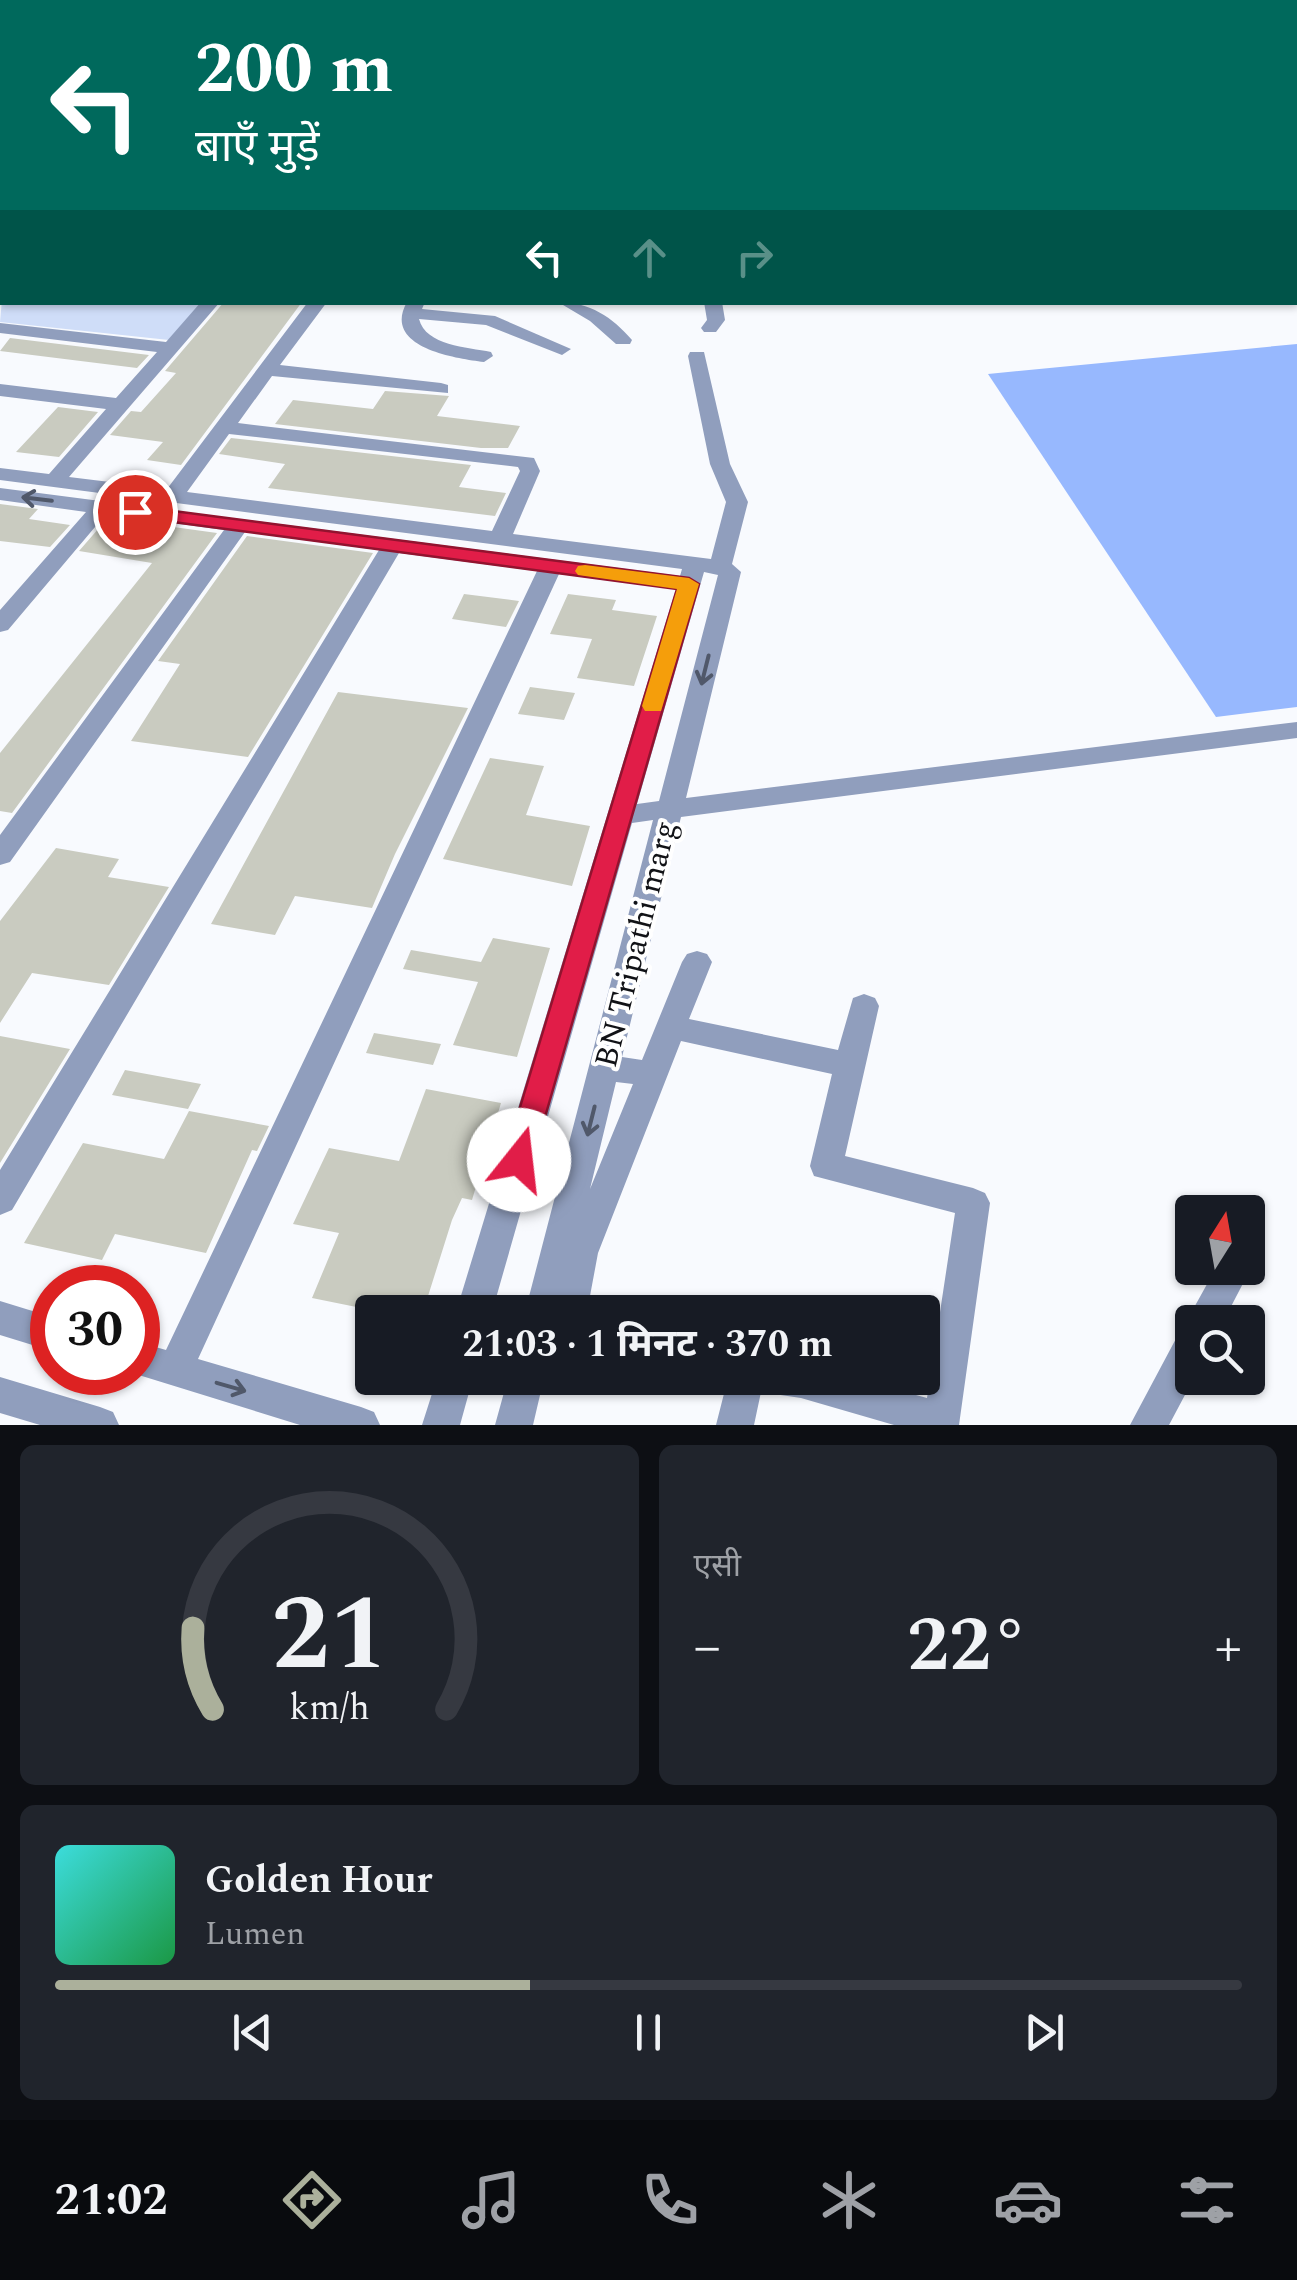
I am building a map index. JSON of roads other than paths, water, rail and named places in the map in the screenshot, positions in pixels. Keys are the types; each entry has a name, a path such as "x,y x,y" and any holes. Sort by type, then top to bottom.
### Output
{"street":[{"path":"54,481 208,305"},
{"path":"173,496 316,305"},
{"path":"573,305 596,317 623,340"},
{"path":"710,328 716,316 714,305"},
{"path":"484,356 429,343 408,323 413,308 489,320 562,349"},
{"path":"0,328 172,348"},
{"path":"479,1295 621,815 737,502 720,464 696,356"},
{"path":"270,370 441,388"},
{"path":"0,390 122,405"},
{"path":"226,428 526,462 530,470 500,538"},
{"path":"0,474 500,538 708,573"},
{"path":"0,494 551,566 708,573"},
{"path":"0,625 101,507"},
{"path":"0,855 239,525"},
{"path":"0,1200 393,546"},
{"path":"175,1370 551,566"},
{"name":"BN Tripathi marg","path":"546,1295 670,809 708,573"},
{"path":"621,815 1297,730"},
{"path":"573,1295 581,1252 697,962"},
{"path":"851,1395 942,1422 973,1203 826,1166 864,1006"},
{"path":"670,1028 850,1066"},
{"path":"604,1066 652,1074"},
{"path":"0,1318 30,1327"},
{"path":"160,1366 362,1425"},
{"path":"1150,1425 1175,1377"},
{"path":"0,1394 100,1425"},
{"path":"441,1425 450,1395"},
{"path":"514,1425 522,1395"},
{"path":"735,1425 742,1395"}],"water":[{"path":"1297,344 1297,707 1216,717 988,374"}]}
